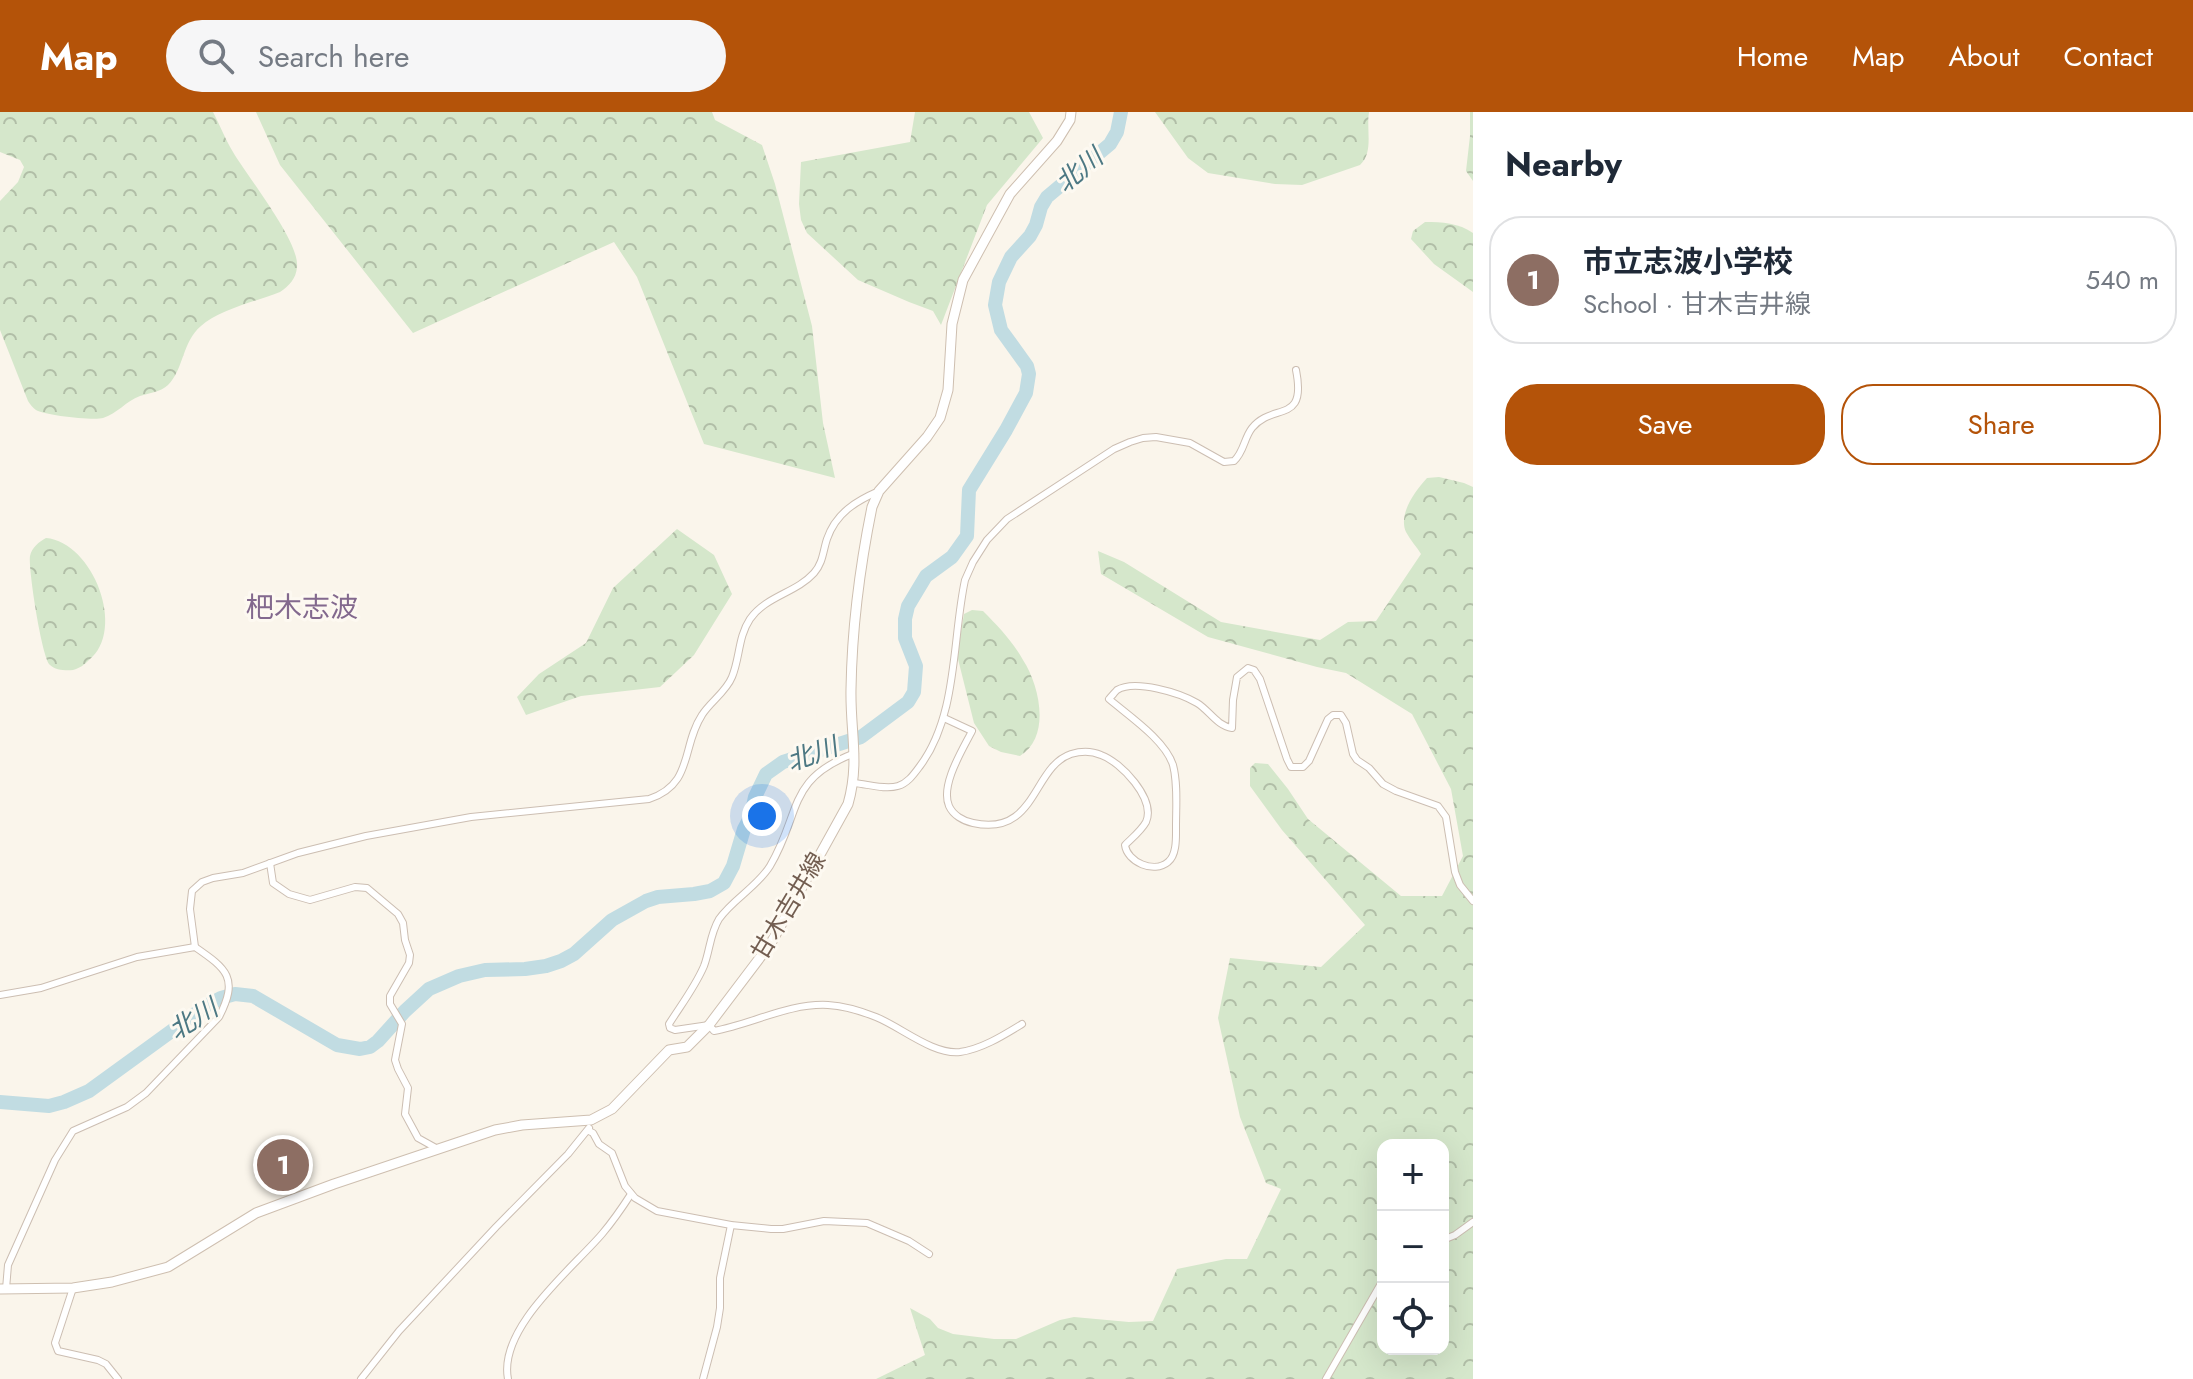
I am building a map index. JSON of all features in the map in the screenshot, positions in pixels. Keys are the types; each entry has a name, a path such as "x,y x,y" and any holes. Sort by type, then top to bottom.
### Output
{"main road":[{"name":"甘木吉井線","path":"591,1120 612,1109 669,1050 687,1047 709,1025 771,943 848,804 854,783 851,692 855,621 872,507 879,491 940,418 948,390 952,324 963,280 1010,194 1057,141 1070,120 1071,112"},
{"path":"3,1289 73,1288 112,1282 168,1267 256,1213 436,1148 522,1125 591,1120"}],"street":[{"path":"854,783 890,787 900,785 927,756 944,718 965,580 973,562 1007,519 1114,449 1143,438 1190,443 1224,462 1234,461 1255,424 1285,412 1294,404 1299,385 1296,370"},
{"path":"195,947 190,909 192,891 213,878 243,873 311,850 425,824 659,796 680,777 694,728 732,678 748,621 757,609 814,573 822,561 828,536 844,511 879,491"},
{"path":"944,718 972,731 950,780 947,799 955,815 968,823 985,826 1007,821 1030,802 1055,764 1069,754 1083,751 1100,754 1113,761 1134,782 1148,810 1146,821 1125,845 1125,850 1129,857 1139,863 1159,867 1173,857 1176,840 1176,780 1172,763 1161,745 1109,699 1115,691 1127,687 1175,692 1198,703 1223,727 1232,728 1237,677 1248,668 1254,670 1291,767 1303,767 1309,761 1328,719 1341,715 1357,760 1383,784 1438,806 1446,817 1455,872 1460,885 1473,901"},
{"path":"855,753 824,767 802,790 783,841 768,870 720,918 712,932 705,963 696,983 669,1024 670,1028 709,1025 714,1031 800,1008 830,1005 878,1017 942,1050 958,1052 988,1042 1022,1024"},
{"path":"270,863 273,883 296,897 310,900 355,887 367,888 387,904 403,923 410,955 409,963 390,996 390,1004 402,1024 395,1060 408,1088 406,1120 418,1138 436,1148"},
{"path":"0,995 55,985 137,957 195,947 218,963 228,975 230,985 219,1017 146,1093 127,1107 73,1131 67,1138 8,1265 3,1289"},
{"path":"361,1379 410,1320 589,1131 591,1120"},
{"path":"589,1131 599,1144 612,1153 631,1194 657,1211 731,1225 783,1229 824,1221 867,1223 909,1241 929,1254"},
{"path":"508,1379 506,1366 510,1345 519,1330 602,1235 631,1194"},
{"path":"1449,1238 1473,1222"},
{"path":"703,1379 717,1327 720,1278 731,1225"},
{"path":"1326,1379 1381,1283"},
{"path":"73,1288 55,1343 58,1351 98,1360 106,1364 118,1379"}],"green space":[{"path":"0,112 213,112 233,152 290,242 296,256 294,279 280,292 208,320 190,340 168,385 135,398 113,414 90,419 36,410 28,401 0,330 0,201 18,182 24,167 20,160 0,152"},
{"path":"256,112 712,112 715,120 762,145 812,326 823,423 835,478 704,444 637,277 614,242 413,333 280,165"},
{"path":"915,112 1029,112 1043,138 987,205 941,325 933,311 858,280 807,233 799,204 801,162 910,142"},
{"path":"1155,112 1369,112 1367,154 1360,165 1302,185 1275,184 1208,173 1188,158"},
{"path":"1470,112 1473,112 1473,181 1466,171"},
{"path":"1425,222 1456,225 1473,233 1473,292 1434,264 1411,239 1413,231"},
{"path":"1439,477 1473,487 1473,1379 876,1379 925,1355 910,1308 930,1319 938,1328 953,1334 994,1339 1016,1339 1074,1317 1153,1321 1177,1269 1226,1259 1247,1259 1281,1189 1266,1183 1240,1117 1218,1018 1230,958 1321,967 1365,925 1282,830 1250,786 1250,768 1255,763 1268,764 1308,819 1401,896 1442,896 1463,856 1451,789 1412,714 1346,673 1208,637 1101,574 1098,551 1124,562 1221,622 1320,640 1348,622 1376,621 1421,554 1404,525 1406,510 1427,478"},
{"path":"677,529 714,555 732,594 694,655 660,687 581,696 526,715 517,697 539,674 586,643 613,588"},
{"path":"46,538 63,543 78,555 90,570 104,609 105,629 100,646 85,663 73,670 61,670 50,665 40,631 30,556 34,547"},
{"path":"972,610 983,611 1005,634 1034,683 1040,711 1039,724 1036,737 1020,756 989,746 974,723 957,655 964,614"}],"waterway":[{"name":"北川","path":"0,1102 49,1106 89,1091 206,1006 235,994 253,996 337,1045 360,1049 370,1047 429,989 459,976 485,970 525,969 561,961 574,954 612,920 646,901 710,891 724,883 766,774 783,762 861,737 908,702 914,692 916,666 905,638 908,606 926,576 952,557 967,536 969,490 1026,393 1027,366 1001,330 995,305 999,282 1011,257 1030,236 1047,197 1110,144 1117,132 1121,112"}],"place":[{"name":"市立志波小学校","path":"283,1165"}],"district":[{"name":"杷木志波","path":"302,607"}]}
